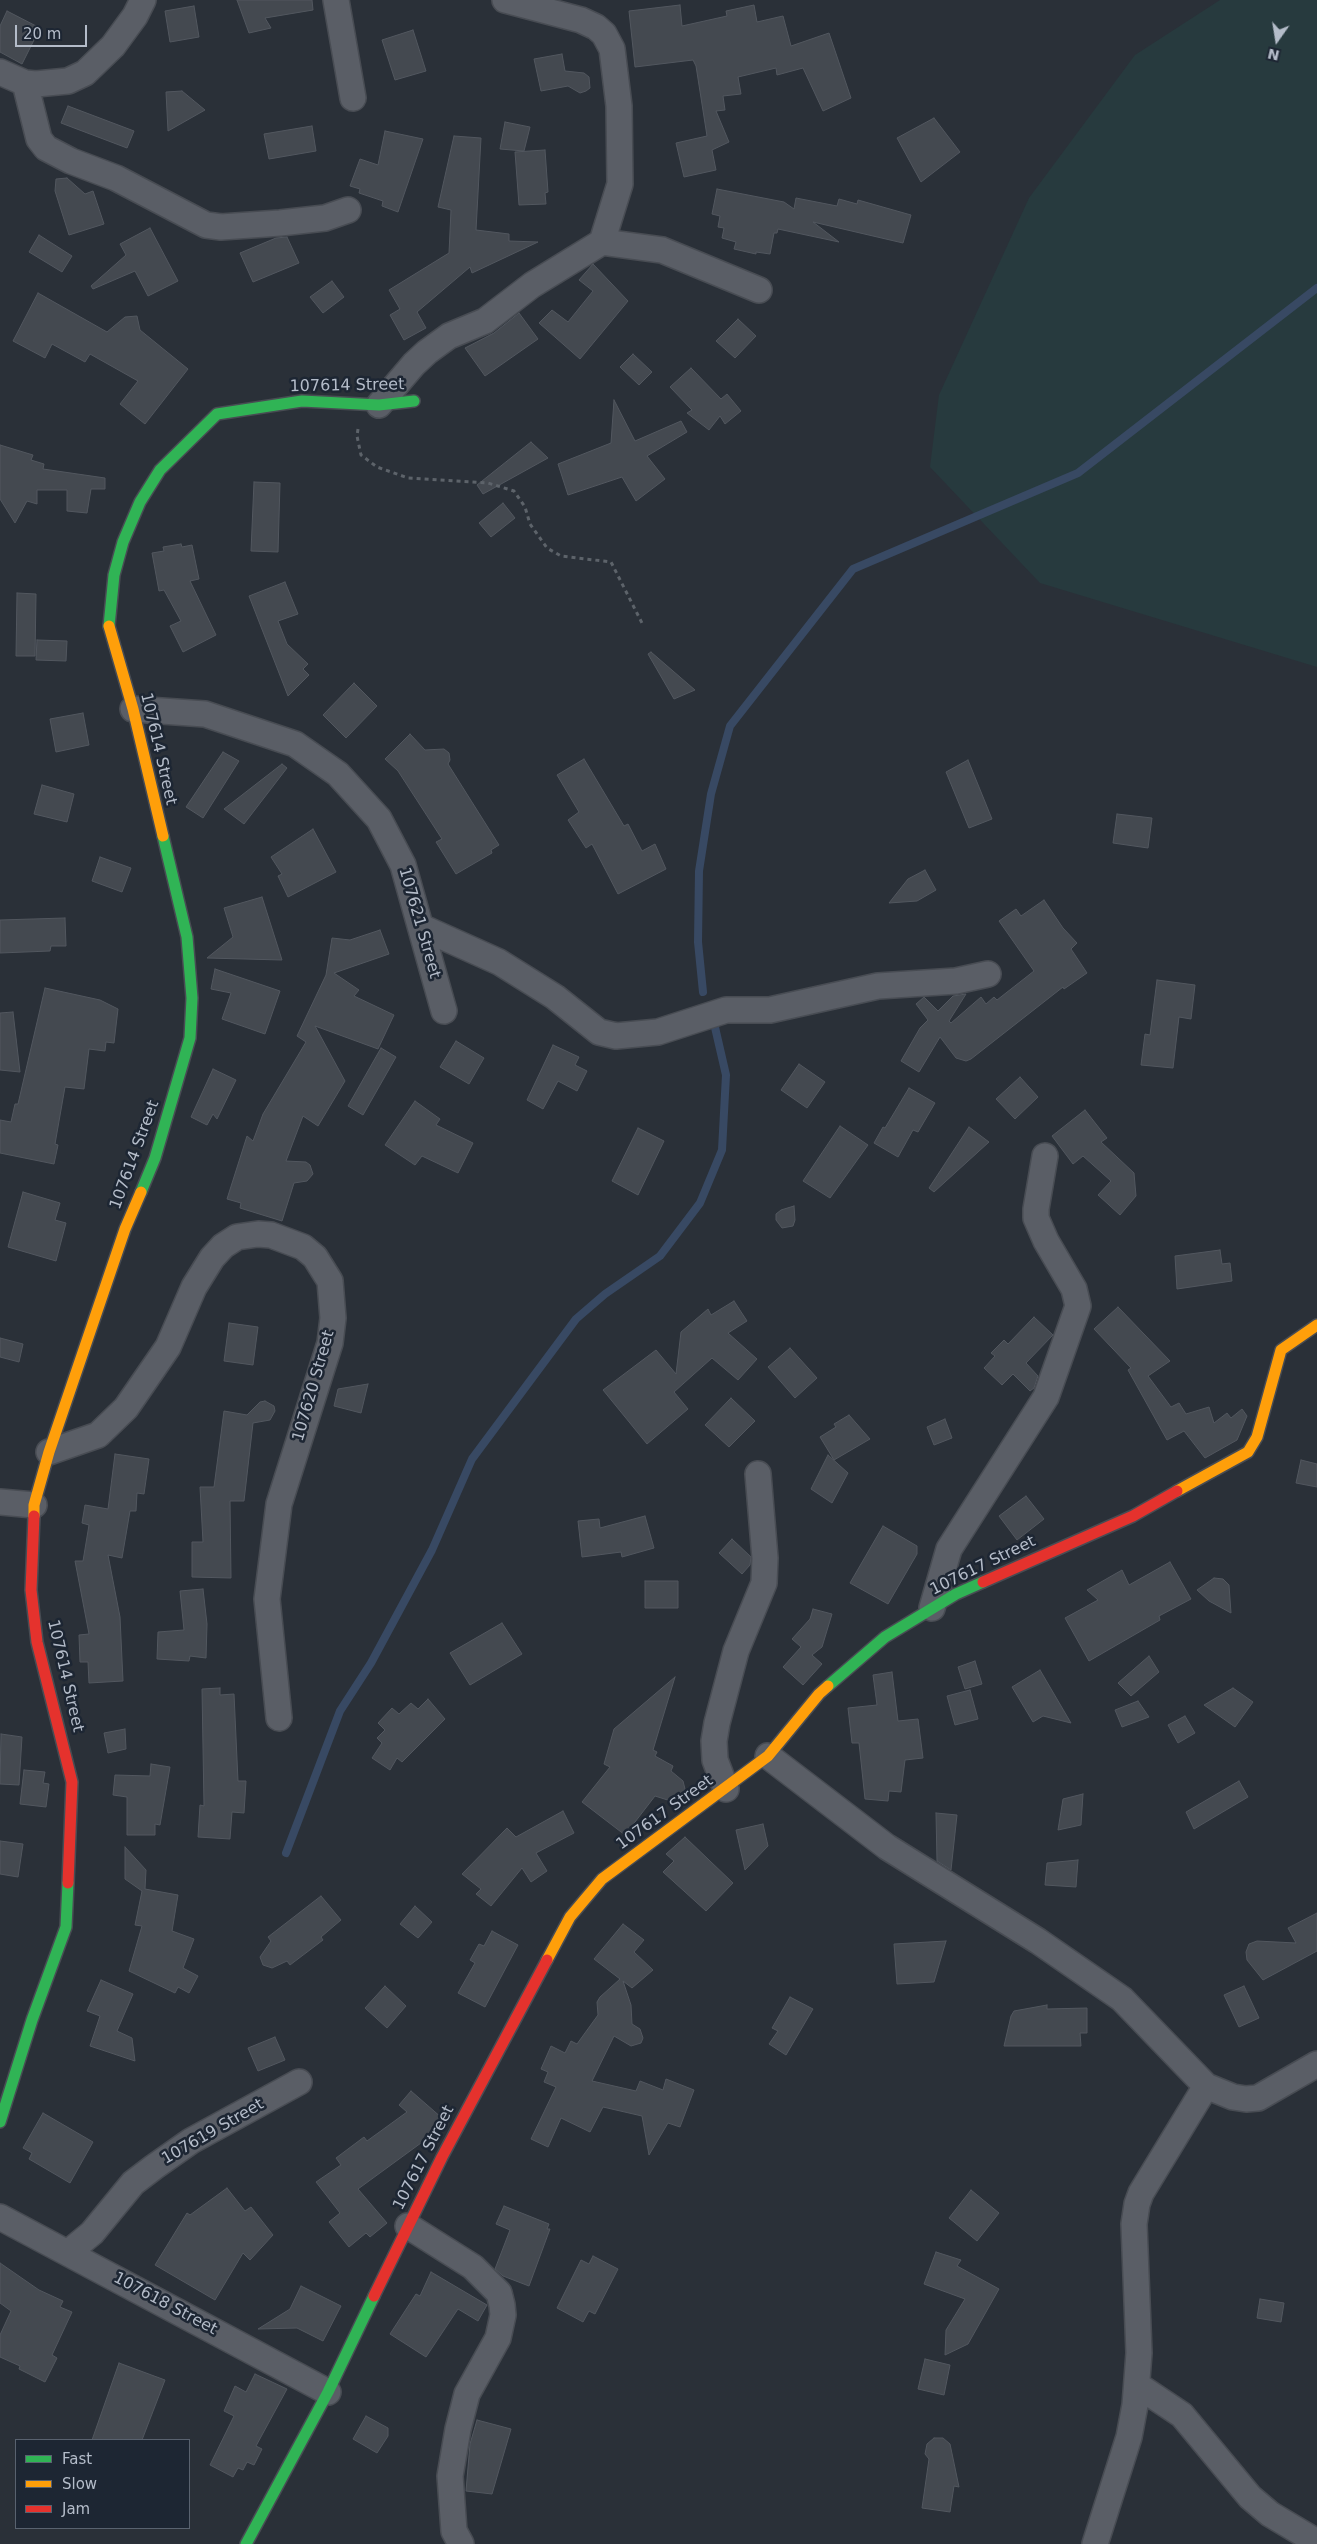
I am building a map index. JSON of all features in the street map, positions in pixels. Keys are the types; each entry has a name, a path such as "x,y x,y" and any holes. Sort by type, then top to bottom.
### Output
{"street":[{"path":"0,72 24,83 52,84 68,81 85,73 113,46 135,16 143,0"},
{"path":"336,0 353,98"},
{"path":"505,0 581,20 596,27 604,34 612,49 619,106 620,184 602,242"},
{"path":"24,83 39,139 46,148 71,161 116,178 206,225 221,227 280,223 325,218 348,210"},
{"path":"370,404 427,352 449,336 485,321 532,285 602,242 662,250 759,290"},
{"name":"107614 Street","path":"0,2122 32,2020 66,1928 72,1782 37,1642 31,1590 34,1505 49,1452 125,1229 155,1158 190,1038 192,998 187,937 133,709 108,624 114,575 123,542 140,502 160,470 217,414 302,401 370,404 414,400"},
{"name":"107621 Street","path":"133,709 205,714 295,744 338,774 379,819 403,866 444,1011"},
{"path":"421,927 499,962 555,997 599,1032 616,1036 658,1032 726,1010 770,1010 878,986 956,981 988,974"},
{"path":"932,1608 949,1549 1046,1397 1078,1306 1074,1289 1046,1241 1036,1218 1045,1156"},
{"name":"107620 Street","path":"49,1452 98,1435 126,1408 168,1347 194,1287 212,1258 223,1246 237,1237 258,1234 271,1235 303,1247 315,1257 330,1281 333,1318 330,1343 280,1504 267,1599 278,1718"},
{"name":"107617 Street","path":"246,2544 328,2392 442,2157 570,1917 602,1879 726,1789 768,1756 819,1694 885,1637 956,1594 1133,1516 1248,1452 1257,1437 1281,1350 1317,1325"},
{"path":"726,1789 716,1760 714,1742 716,1723 736,1651 764,1583 765,1558 758,1474"},
{"path":"0,1502 34,1505"},
{"path":"768,1756 887,1847 1038,1941 1122,1999 1206,2086 1233,2097 1258,2098 1317,2064"},
{"name":"107619 Street","path":"70,2252 92,2233 133,2183 154,2167 206,2132 299,2082"},
{"path":"1095,2544 1129,2437 1137,2385 1139,2353 1135,2212 1141,2193 1206,2086"},
{"name":"107618 Street","path":"0,2217 70,2252 328,2392"},
{"path":"408,2226 473,2267 499,2293 502,2305 503,2315 498,2338 467,2394 458,2429 450,2486 454,2531 461,2544"},
{"path":"1137,2385 1182,2415 1250,2497 1270,2514 1317,2542"}],"path":[{"path":"370,404 357,436 361,455 377,467 408,478 488,483 514,491 525,507 530,524 547,548 561,556 611,562 643,625"}],"green space":[{"path":"1220,0 1317,0 1317,667 1040,583 930,467 939,395 1029,198 1135,55"}],"building":[{"path":"237,0 312,0 313,10 265,18 271,28 249,33"},
{"path":"680,5 682,26 727,16 726,11 754,5 757,22 783,16 791,46 829,33 851,98 823,111 803,68 777,75 776,68 738,77 741,94 723,96 725,110 716,111 729,142 712,150 716,170 684,177 676,143 707,136 696,66 693,60 635,67 629,11"},
{"path":"194,6 199,37 170,42 165,11"},
{"path":"7,11 40,28 22,64 0,52 0,26"},
{"path":"413,30 426,71 395,80 382,40"},
{"path":"562,54 565,71 584,73 589,77 590,88 586,91 580,93 568,86 541,91 534,59"},
{"path":"182,91 205,110 168,131 166,92"},
{"path":"68,106 134,131 127,148 61,123"},
{"path":"934,118 960,152 921,182 897,138"},
{"path":"505,122 530,127 524,151 500,149"},
{"path":"312,126 316,151 269,159 264,134"},
{"path":"385,131 423,139 398,212 382,206 383,201 359,193 360,189 350,186 360,159 378,165"},
{"path":"454,136 481,138 476,230 509,234 509,241 538,242 472,273 470,267 417,312 426,328 404,340 390,315 400,309 389,290 449,253 451,210 438,207"},
{"path":"545,150 548,192 545,193 546,204 519,205 515,152"},
{"path":"67,178 85,194 93,191 104,224 69,235 55,191 56,179"},
{"path":"717,189 784,202 794,209 796,198 837,206 839,199 857,204 858,200 911,215 903,243 813,222 839,242 778,229 777,233 774,233 770,254 756,252 756,254 734,249 736,242 722,238 724,228 718,227 720,216 712,214"},
{"path":"150,228 178,281 148,296 135,271 93,289 91,286 126,255 120,244"},
{"path":"39,235 72,256 62,272 29,252"},
{"path":"287,237 299,263 253,282 240,253 276,238"},
{"path":"593,264 628,301 580,359 539,323 552,310 568,322 593,291 579,280"},
{"path":"332,281 344,297 323,313 310,297"},
{"path":"38,293 107,332 125,317 137,316 140,330 188,369 145,424 120,404 138,381 90,354 85,362 52,344 45,358 13,341"},
{"path":"519,313 538,339 485,376 465,348 494,333"},
{"path":"738,319 756,336 735,358 716,341"},
{"path":"633,354 652,372 639,385 620,367"},
{"path":"691,368 721,399 727,394 741,411 725,424 720,416 709,430 687,413 692,410 670,387"},
{"path":"614,400 635,441 681,421 687,432 647,456 665,479 636,501 622,477 568,495 558,464 611,443"},
{"path":"531,442 548,458 483,494 477,485"},
{"path":"0,445 33,455 31,460 44,464 43,469 105,478 105,489 91,489 87,513 67,511 67,490 37,490 37,504 27,501 15,523 0,499"},
{"path":"254,482 280,483 278,552 251,551"},
{"path":"503,503 515,518 491,537 479,523"},
{"path":"181,544 182,547 192,545 199,579 190,581 216,635 183,652 170,626 181,621 164,590 159,591 152,553 164,551 163,547"},
{"path":"285,582 298,614 278,621 287,644 308,664 303,669 309,675 288,696 249,596"},
{"path":"17,593 36,594 35,656 16,656"},
{"path":"37,640 67,641 66,661 36,660"},
{"path":"651,652 695,690 674,699 648,654"},
{"path":"354,683 377,706 346,738 323,715"},
{"path":"83,713 89,745 56,752 50,719"},
{"path":"410,734 425,750 444,749 449,753 450,760 448,764 499,845 491,850 492,853 456,874 436,842 442,839 398,771 385,759"},
{"path":"223,752 239,761 203,818 186,807"},
{"path":"584,759 624,826 628,824 642,851 655,844 666,869 618,894 592,844 586,848 568,820 579,812 557,775"},
{"path":"968,760 992,819 969,828 946,772"},
{"path":"282,764 287,768 244,824 224,809"},
{"path":"42,785 74,794 67,822 34,814"},
{"path":"1117,814 1152,818 1148,848 1113,843"},
{"path":"313,829 336,872 288,897 278,876 282,874 271,857"},
{"path":"100,857 131,868 122,892 92,881"},
{"path":"925,870 936,890 917,901 889,903 908,879"},
{"path":"262,897 282,960 207,958 233,937 224,908"},
{"path":"1044,900 1063,928 1077,943 1071,949 1087,973 1064,989 1063,987 971,1059 966,1061 956,1058 940,1037 919,1072 901,1061 920,1028 928,1020 916,1004 924,997 938,1011 953,996 966,994 949,1021 951,1023 981,997 986,1004 994,997 997,1000 1034,971 999,921 1016,909 1021,916"},
{"path":"65,918 66,946 51,946 50,951 0,953 0,920"},
{"path":"380,930 389,954 334,973 359,990 354,996 394,1015 378,1049 315,1026 345,1081 318,1126 303,1116 286,1161 306,1162 310,1165 313,1174 307,1181 294,1183 282,1221 240,1208 241,1203 227,1199 247,1136 253,1141 263,1114 306,1042 297,1036 326,975 332,938 350,940"},
{"path":"215,969 280,991 265,1034 222,1019 231,993 211,989"},
{"path":"1157,980 1195,985 1191,1019 1179,1017 1173,1068 1141,1065 1145,1034 1150,1035"},
{"path":"45,988 100,1000 118,1009 114,1043 106,1042 105,1051 89,1049 84,1089 65,1087 55,1144 58,1145 54,1164 0,1153 0,1120 11,1122 15,1104 18,1104"},
{"path":"13,1012 20,1072 0,1070 0,1013"},
{"path":"456,1041 484,1058 469,1084 440,1067"},
{"path":"553,1045 579,1057 575,1065 587,1071 577,1091 558,1081 543,1109 527,1100"},
{"path":"381,1048 396,1057 363,1115 348,1106"},
{"path":"799,1064 825,1082 807,1108 781,1090"},
{"path":"213,1069 236,1080 217,1119 213,1114 207,1125 191,1117"},
{"path":"1020,1077 1038,1097 1015,1119 996,1099"},
{"path":"909,1088 935,1103 918,1132 913,1130 898,1157 874,1143"},
{"path":"415,1101 440,1119 436,1125 473,1143 458,1173 422,1156 415,1165 385,1145"},
{"path":"1085,1110 1107,1138 1101,1142 1134,1173 1136,1196 1120,1215 1098,1195 1111,1181 1083,1156 1073,1164 1052,1136"},
{"path":"840,1126 868,1145 830,1198 803,1181"},
{"path":"969,1127 989,1142 934,1192 929,1188"},
{"path":"638,1128 664,1141 638,1195 612,1181"},
{"path":"23,1192 60,1203 55,1220 66,1223 56,1261 8,1247"},
{"path":"794,1206 795,1220 793,1226 782,1228 776,1220 776,1214 781,1210"},
{"path":"1220,1250 1222,1264 1230,1263 1232,1281 1177,1289 1175,1256"},
{"path":"734,1301 747,1321 728,1333 757,1359 738,1380 712,1358 674,1392 688,1409 647,1444 603,1390 656,1350 676,1374 681,1332 708,1309 711,1315"},
{"path":"1118,1307 1170,1361 1148,1376 1171,1407 1179,1403 1186,1414 1209,1407 1214,1423 1227,1413 1231,1418 1242,1409 1247,1416 1237,1440 1205,1458 1184,1431 1167,1440 1128,1370 1131,1368 1094,1329"},
{"path":"1034,1317 1053,1335 1026,1363 1038,1376 1034,1388 1030,1391 1013,1374 1002,1385 984,1368 995,1356 991,1353 1004,1340 1008,1344"},
{"path":"229,1323 258,1327 253,1365 224,1361"},
{"path":"0,1338 23,1344 19,1362 0,1357"},
{"path":"790,1348 817,1378 795,1398 768,1367"},
{"path":"368,1384 361,1413 334,1406 338,1389"},
{"path":"731,1398 755,1421 729,1447 705,1425"},
{"path":"265,1401 274,1406 275,1411 270,1420 253,1423 244,1501 230,1501 231,1578 192,1577 192,1542 203,1542 200,1487 214,1487 224,1411 247,1415 260,1402"},
{"path":"849,1415 870,1439 834,1460 820,1437 836,1427 834,1424"},
{"path":"945,1419 952,1438 934,1445 927,1427"},
{"path":"115,1454 149,1459 144,1494 137,1493 136,1511 130,1511 122,1558 108,1555 120,1617 123,1681 89,1683 88,1662 80,1662 79,1635 89,1634 75,1561 83,1561 89,1525 82,1523 85,1505 108,1509"},
{"path":"828,1455 848,1473 832,1503 811,1489"},
{"path":"1301,1460 1317,1464 1317,1487 1296,1483"},
{"path":"1026,1496 1044,1519 1017,1540 999,1516"},
{"path":"645,1516 654,1548 622,1557 621,1552 582,1557 578,1521 599,1519 600,1528"},
{"path":"883,1526 917,1546 917,1554 888,1604 850,1583"},
{"path":"732,1539 751,1557 750,1565 742,1574 719,1553"},
{"path":"1170,1562 1191,1599 1159,1616 1160,1620 1089,1661 1065,1618 1098,1600 1087,1590 1122,1570 1129,1585"},
{"path":"1214,1578 1223,1579 1229,1585 1231,1613 1209,1601 1197,1590"},
{"path":"645,1581 678,1581 678,1608 645,1608"},
{"path":"203,1589 207,1624 206,1658 190,1656 189,1661 157,1659 158,1632 184,1630 180,1591"},
{"path":"813,1609 832,1614 822,1647 812,1655 822,1664 803,1685 783,1667 801,1647 792,1639 810,1619"},
{"path":"502,1623 522,1654 470,1685 450,1653"},
{"path":"1149,1656 1159,1672 1131,1696 1118,1683"},
{"path":"975,1661 982,1684 965,1689 958,1667"},
{"path":"1040,1670 1071,1723 1043,1716 1033,1722 1012,1687"},
{"path":"892,1672 898,1721 918,1719 923,1758 905,1760 901,1792 889,1791 888,1801 865,1799 859,1743 852,1743 848,1708 877,1705 873,1675"},
{"path":"675,1677 653,1750 657,1752 655,1756 673,1766 671,1771 683,1781 686,1793 682,1800 677,1803 655,1796 625,1835 582,1802 610,1767 604,1764 614,1729"},
{"path":"220,1688 220,1695 234,1694 238,1781 246,1781 244,1813 232,1812 230,1839 198,1837 200,1805 204,1806 202,1689"},
{"path":"1233,1688 1253,1702 1235,1727 1204,1705"},
{"path":"970,1690 978,1719 955,1725 947,1696"},
{"path":"428,1699 445,1719 402,1762 397,1758 390,1770 372,1758 382,1743 377,1738 385,1730 378,1723 392,1708 399,1714 411,1703 418,1709"},
{"path":"1138,1701 1149,1717 1122,1727 1115,1710"},
{"path":"1185,1716 1195,1733 1178,1743 1168,1725"},
{"path":"125,1729 126,1749 108,1753 104,1733"},
{"path":"1,1734 22,1737 19,1785 0,1784"},
{"path":"151,1764 170,1767 160,1825 155,1824 155,1835 127,1835 127,1797 113,1795 115,1775 150,1776"},
{"path":"24,1770 45,1772 43,1783 49,1784 46,1807 20,1804"},
{"path":"1239,1781 1248,1797 1194,1829 1186,1812"},
{"path":"1083,1794 1081,1825 1058,1830 1063,1799"},
{"path":"563,1811 574,1833 536,1853 547,1871 531,1882 522,1868 491,1906 476,1894 481,1889 462,1874 507,1828 516,1837"},
{"path":"936,1813 957,1815 951,1870 937,1861"},
{"path":"763,1824 768,1846 745,1870 736,1830"},
{"path":"685,1837 733,1883 706,1911 663,1872 674,1861 666,1854"},
{"path":"0,1841 23,1844 18,1877 0,1874"},
{"path":"125,1847 146,1870 145,1889 178,1895 172,1931 194,1939 183,1968 198,1976 189,1993 178,1987 175,1993 129,1971 142,1926 135,1925 142,1891 125,1879"},
{"path":"1078,1860 1076,1887 1045,1885 1047,1863"},
{"path":"321,1896 341,1920 321,1937 323,1940 290,1965 287,1961 272,1968 263,1965 260,1957 271,1941 268,1937"},
{"path":"415,1906 432,1922 418,1938 400,1924"},
{"path":"1317,1913 1317,1951 1263,1980 1247,1960 1246,1952 1249,1944 1257,1941 1296,1943 1288,1928"},
{"path":"623,1924 644,1940 634,1952 653,1970 632,1988 623,1981 631,2005 632,2024 640,2029 643,2038 641,2043 631,2046 614,2036 592,2081 636,2091 640,2081 663,2090 666,2079 694,2090 680,2127 668,2123 649,2155 642,2116 603,2107 590,2132 561,2118 548,2147 531,2139 556,2087 544,2082 548,2072 541,2069 551,2046 565,2053 571,2041 577,2044 598,2015 597,2002 600,1997 620,1979 594,1959"},
{"path":"492,1931 518,1945 485,2007 458,1993 475,1963 470,1960 479,1944 484,1946"},
{"path":"946,1941 934,1982 897,1984 894,1944"},
{"path":"101,1980 133,1994 117,2031 132,2038 135,2061 90,2046 100,2016 87,2011"},
{"path":"385,1986 406,2006 387,2028 365,2008"},
{"path":"1244,1986 1259,2018 1239,2027 1224,1995"},
{"path":"790,1997 813,2009 786,2055 769,2044 778,2031 772,2028"},
{"path":"1047,2005 1047,2009 1087,2008 1087,2033 1080,2033 1081,2046 1004,2046 1011,2016 1014,2011"},
{"path":"275,2037 285,2060 258,2071 248,2048"},
{"path":"411,2091 442,2118 421,2143 358,2189 387,2223 370,2237 366,2233 349,2247 329,2222 340,2213 316,2182 341,2165 336,2158 364,2137 367,2141 407,2112 399,2105"},
{"path":"43,2113 93,2142 70,2183 29,2159 32,2153 23,2148"},
{"path":"227,2188 245,2211 251,2207 273,2235 250,2260 243,2253 215,2300 155,2265 187,2213 190,2215"},
{"path":"971,2190 999,2213 977,2241 949,2218"},
{"path":"504,2206 549,2224 547,2229 550,2229 529,2286 503,2276 495,2269 510,2230 496,2224"},
{"path":"936,2252 961,2260 957,2266 999,2289 968,2344 945,2355 946,2330 965,2299 924,2284"},
{"path":"593,2256 618,2269 595,2314 589,2311 583,2322 557,2308 581,2260 589,2264"},
{"path":"0,2263 39,2290 63,2301 60,2307 72,2312 52,2355 57,2358 45,2382 19,2369 20,2366 0,2357 0,2335 11,2311 0,2303"},
{"path":"431,2272 487,2305 478,2321 458,2309 426,2357 390,2334 416,2294 420,2296"},
{"path":"301,2286 341,2306 323,2341 297,2328 258,2329 290,2309"},
{"path":"1260,2299 1284,2303 1281,2322 1257,2318"},
{"path":"925,2359 950,2365 944,2395 918,2389"},
{"path":"119,2363 165,2380 142,2439 92,2439"},
{"path":"255,2374 287,2389 256,2446 262,2449 254,2465 247,2462 243,2470 238,2468 233,2477 210,2465 234,2416 224,2411 235,2386 246,2392"},
{"path":"366,2416 388,2428 388,2436 377,2453 353,2439"},
{"path":"477,2420 511,2429 492,2494 466,2491 470,2444"},
{"path":"934,2438 943,2438 950,2444 959,2487 954,2486 950,2512 922,2508 929,2459 925,2454 927,2444"}],"waterway":[{"path":"703,992 698,942 699,871 711,794 730,726 853,569 1078,473 1317,288"},
{"path":"286,1853 340,1711 371,1663 432,1550 472,1459 576,1319 605,1294 660,1256 700,1203 722,1150 726,1075 714,1023"}],"traffic: fast":[{"path":"109,626 114,575 123,542 140,502 160,470 217,414 302,401 379,405 414,401"},
{"path":"141,1192 155,1158 190,1038 192,998 187,937 163,836"},
{"path":"828,1686 885,1637 956,1594 983,1582"},
{"path":"0,2122 32,2020 66,1927 68,1883"},
{"path":"246,2544 328,2392 374,2296"}],"traffic: slow":[{"path":"109,626 133,709 163,836"},
{"path":"34,1516 34,1505 49,1452 125,1229 141,1192"},
{"path":"1177,1491 1248,1452 1257,1437 1281,1350 1317,1325"},
{"path":"547,1960 570,1917 602,1879 768,1756 819,1694 828,1686"}],"traffic: jam":[{"path":"983,1582 1133,1516 1177,1491"},
{"path":"34,1516 31,1590 37,1642 72,1782 68,1883"},
{"path":"374,2296 442,2157 547,1960"}]}
